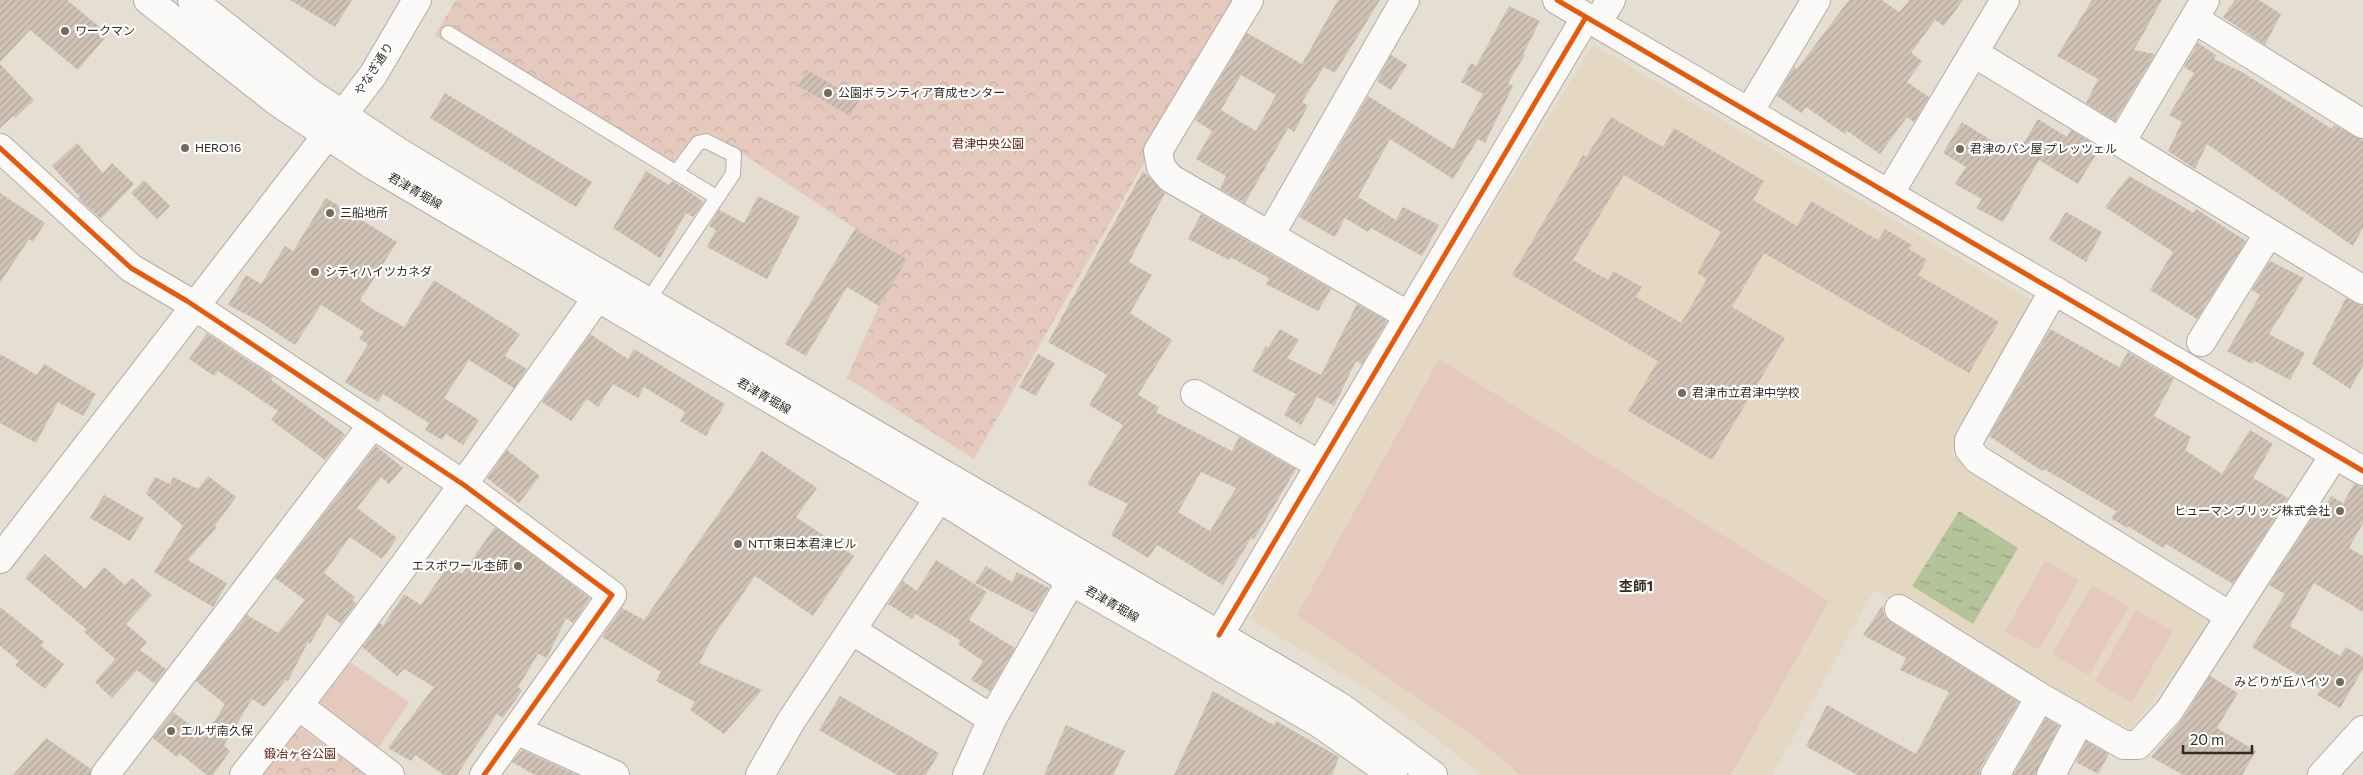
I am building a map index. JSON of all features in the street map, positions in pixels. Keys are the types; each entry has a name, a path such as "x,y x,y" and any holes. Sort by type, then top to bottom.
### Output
{"street":[{"name":"君津青堀線","path":"148,0 279,103 397,151 647,302 1342,708 1433,775"},
{"name":"君津青堀線","path":"192,0 310,93 335,125 374,166 939,498 1071,581 1319,723 1392,775"},
{"name":"やなぎ通り","path":"0,560 373,75 417,0"},
{"path":"1249,0 1158,151 1161,167 1170,178 1409,316"},
{"path":"1270,236 1405,0"},
{"path":"1557,0 2363,471"},
{"path":"1219,636 1409,316 1592,20 1611,0"},
{"path":"1749,112 1816,0"},
{"path":"1889,194 2005,0"},
{"path":"2121,142 2199,9 2363,124"},
{"path":"1974,53 2363,290"},
{"path":"0,148 131,268 195,307 464,485 612,595 484,775"},
{"path":"2202,342 2269,233"},
{"path":"2054,290 1969,440 1969,449 1978,458 2230,616"},
{"path":"244,775 299,706 464,485 597,298"},
{"path":"1195,394 1320,465"},
{"path":"105,775 373,424"},
{"path":"1898,609 2040,697 2124,745 2138,744 2169,711 2335,454"},
{"path":"764,773 791,721 853,631 939,498"},
{"path":"967,775 992,719 1071,581"},
{"path":"853,631 992,719"},
{"path":"1995,775 2040,697"},
{"path":"299,706 390,775"},
{"path":"2051,775 2080,720"},
{"path":"516,730 615,775"},
{"path":"2322,775 2363,730"}],"lane":[{"path":"448,33 716,197"},
{"path":"647,302 732,174 734,155 706,141 698,143 676,173"}],"shaded area":[{"name":"君津市立君津中学校","path":"1593,45 2033,301 1951,454 2213,622 2130,730 1874,590 1772,775 1481,775 1430,733 1372,692 1250,619 1417,332"}],"green space":[{"name":"君津中央公園","path":"456,0 1238,0 974,459 847,378 900,258 711,133 694,136 664,174 435,35"},
{"path":"1439,359 1829,601 1731,775 1520,775 1480,741 1297,615"},
{"path":"2045,561 2079,580 2039,650 2005,631"},
{"path":"2092,585 2129,606 2089,675 2052,654"},
{"path":"2136,610 2173,631 2132,703 2095,682"},
{"path":"348,661 409,702 377,750 323,711 320,700"},
{"name":"鍛冶ヶ谷公園","path":"300,727 365,775 255,775 294,728"}],"water":[{"path":"1959,511 2018,548 1973,624 1912,586"}],"building":[{"path":"0,0 67,0 108,34 78,70 30,30 0,62"},
{"path":"290,0 352,0 335,27"},
{"path":"1338,0 1380,0 1335,73 1324,67 1302,102 1308,106 1294,132 1288,128 1245,203 1220,189 1226,176 1196,159 1212,131 1195,120 1247,33 1302,64","holes":["1241,75 1276,95 1256,131 1221,110"]},
{"path":"1849,0 1882,0 1899,12 1909,1 1907,0 1963,0 1944,26 1935,20 1911,53 1922,61 1907,82 1929,97 1914,122 1907,117 1880,154 1847,131 1845,134 1806,107 1801,113 1777,96 1794,67 1797,69"},
{"path":"2092,0 2162,0 2134,50 2155,54 2115,121 2086,103 2098,79 2057,56"},
{"path":"2235,0 2259,0 2281,14 2265,45 2223,17"},
{"path":"1509,6 1540,21 1523,54 1525,55 1508,83 1513,86 1485,143 1478,139 1453,179 1390,139 1358,197 1396,220 1403,207 1439,225 1422,256 1371,228 1368,232 1345,218 1335,237 1299,217 1368,96 1453,149 1483,94 1461,82 1471,63 1476,66"},
{"path":"2198,43 2216,55 2214,59 2242,72 2332,129 2334,125 2363,140 2363,228 2353,246 2207,144 2195,169 2168,151 2182,122 2169,115 2194,73 2184,67"},
{"path":"1391,55 1407,65 1391,90 1377,81"},
{"path":"0,64 34,100 15,118 13,116 0,128"},
{"name":"公園ボランティア育成センター","path":"807,70 859,100 850,116 798,86"},
{"path":"445,93 592,182 576,207 430,118"},
{"path":"1611,117 1663,147 1674,128 1764,181 1753,200 1797,226 1811,201 1878,240 1885,229 1912,245 1909,249 1927,260 1918,275 1999,322 1969,373 1764,253 1732,307 1785,338 1712,460 1628,411 1658,361 1512,275 1583,155 1586,157","holes":["1624,175 1721,232 1697,273 1707,279 1681,323 1636,297 1642,287 1613,271 1608,280 1573,260"]},
{"path":"2038,119 2067,137 2071,130 2100,148 2078,184 2039,160 2003,222 1976,208 1982,199 1955,184 1966,167 1943,153 1962,122 2016,156"},
{"path":"77,143 103,173 112,163 134,184 101,219 78,198 80,197 52,166"},
{"path":"646,171 669,185 673,181 704,202 693,217 686,213 660,258 613,228"},
{"path":"1143,171 1165,193 1129,262 1152,275 1130,313 1172,340 1138,395 1159,407 1156,412 1232,451 1239,437 1296,469 1254,539 1251,538 1223,585 1157,545 1148,558 1111,535 1128,504 1087,484 1123,425 1089,405 1107,375 1048,342","holes":["1201,472 1236,488 1210,531 1178,512"]},
{"path":"2129,176 2194,213 2196,209 2246,241 2197,319 2150,290 2173,252 2105,207"},
{"path":"144,180 170,206 157,219 131,193"},
{"path":"0,193 45,223 33,242 29,239 0,283"},
{"path":"758,196 800,217 767,279 707,247 716,230 709,226 719,210 744,223"},
{"path":"326,198 397,242 360,300 371,308 404,327 434,280 520,334 505,356 527,369 514,388 469,360 444,398 479,420 463,445 446,434 442,440 425,430 429,423 383,394 378,402 345,382 368,344 359,339 364,332 321,305 295,345 257,320 228,305 246,275 261,284 285,246 293,251"},
{"path":"2066,212 2102,232 2086,262 2049,239"},
{"path":"1201,214 1331,289 1318,311 1266,284 1269,278 1230,257 1229,260 1188,239"},
{"path":"855,229 907,259 879,306 847,287 806,356 785,344"},
{"path":"2270,261 2304,278 2269,334 2305,353 2290,380 2254,361 2252,364 2227,351 2260,295 2252,290"},
{"path":"2346,298 2363,306 2363,366 2350,389 2312,364"},
{"path":"1357,304 1387,321 1362,364 1356,361 1334,406 1317,397 1301,425 1284,415 1296,394 1252,371 1266,346 1268,348 1280,329 1299,340 1287,358 1321,375"},
{"path":"2050,329 2119,367 2128,352 2174,379 2154,416 2191,437 2185,450 2222,474 2250,430 2273,444 2253,478 2288,498 2233,584 2166,544 2163,548 2128,526 2127,528 2111,518 2116,511 2044,469 2042,471 1989,436"},
{"path":"207,333 273,377 271,380 345,434 325,460 271,420 278,411 218,371 214,376 189,359"},
{"path":"590,334 628,359 634,349 725,404 706,436 680,421 685,412 644,387 638,398 613,384 598,407 587,399 571,421 542,402"},
{"path":"0,354 37,375 44,364 96,394 83,416 58,402 36,443 0,423"},
{"path":"1038,354 1055,363 1036,396 1019,387"},
{"path":"376,446 403,468 389,484 381,477 357,508 397,538 382,559 350,537 324,573 355,597 352,600 356,603 341,624 327,614 310,644 308,642 288,681 286,680 264,707 252,699 224,745 230,751 213,775 207,775 179,753 177,757 153,738 173,712 205,736 225,704 196,681 247,615 278,633 305,600 275,578"},
{"path":"507,450 540,476 519,503 487,478"},
{"path":"762,451 817,488 796,517 854,556 813,616 755,576 711,640 699,663 762,690 724,734 690,710 695,702 656,681 661,672 602,637 622,608 644,620"},
{"path":"208,476 236,497 215,526 216,528 188,560 227,583 213,607 154,572 183,526 146,494 155,477 170,484 173,477 198,489"},
{"path":"2354,484 2363,487 2363,523 2349,548 2363,556 2363,612 2314,583 2290,626 2340,656 2346,647 2363,657 2363,669 2340,708 2317,695 2321,689 2252,647 2285,594 2269,585 2315,513 2320,516 2331,496 2343,503"},
{"path":"104,495 144,518 130,541 90,518"},
{"path":"495,527 590,598 573,623 566,618 547,658 538,654 518,687 522,690 503,718 497,714 457,775 444,775 415,755 411,761 388,748 434,687 404,669 397,676 362,647 380,623 383,626 404,594 421,605 448,566 462,574"},
{"path":"45,554 85,589 104,567 125,585 132,578 152,595 126,624 147,642 140,650 166,669 155,684 137,670 112,698 95,682 115,659 84,632 86,629 25,578"},
{"path":"936,560 987,592 969,620 1015,648 990,691 971,680 983,661 958,644 960,640 915,614 912,619 888,604 903,581 917,591"},
{"path":"986,566 1012,582 1017,572 1049,588 1034,613 975,583"},
{"path":"1882,606 1885,617 1891,622 2019,702 1981,767 1979,775 1857,775 1806,746 1827,705 1916,754 1949,692 1900,670 1906,658 1863,635"},
{"path":"0,607 44,642 41,646 64,664 45,689 15,665 19,661 0,646"},
{"path":"2210,676 2238,693 2217,728 2256,751 2242,775 2183,775 2151,757 2182,720"},
{"path":"1213,691 1274,725 1276,721 1339,757 1332,775 1174,775"},
{"path":"840,696 939,753 926,775 897,775 819,730"},
{"path":"2046,718 2059,726 2035,775 2013,775"},
{"path":"1066,725 1125,751 1113,775 1044,775"},
{"path":"46,738 91,769 90,775 13,775"},
{"path":"2086,741 2109,754 2098,774 2076,762"},
{"path":"522,750 577,775 535,775 512,762"}],"cycle path":[{"path":"1557,0 2363,471"},
{"path":"1219,635 1586,17"},
{"path":"0,148 131,268 187,301 464,485 612,595 484,775"}],"place":[{"name":"ワークマン","path":"65,31"},
{"name":"公園ボランティア育成センター","path":"828,93"},
{"name":"HERO16","path":"185,148"},
{"name":"君津のパン屋 プレッツェル","path":"1960,149"},
{"name":"三船地所","path":"330,213"},
{"name":"シティハイツカネダ","path":"315,272"},
{"name":"君津市立君津中学校","path":"1682,393"},
{"name":"ヒューマンブリッジ株式会社","path":"2340,511"},
{"name":"NTT東日本君津ビル","path":"738,544"},
{"name":"エスポワール杢師","path":"518,566"},
{"name":"みどりが丘ハイツ","path":"2340,682"},
{"name":"エルザ南久保","path":"171,731"}],"district":[{"name":"杢師1","path":"1636,586"}]}
